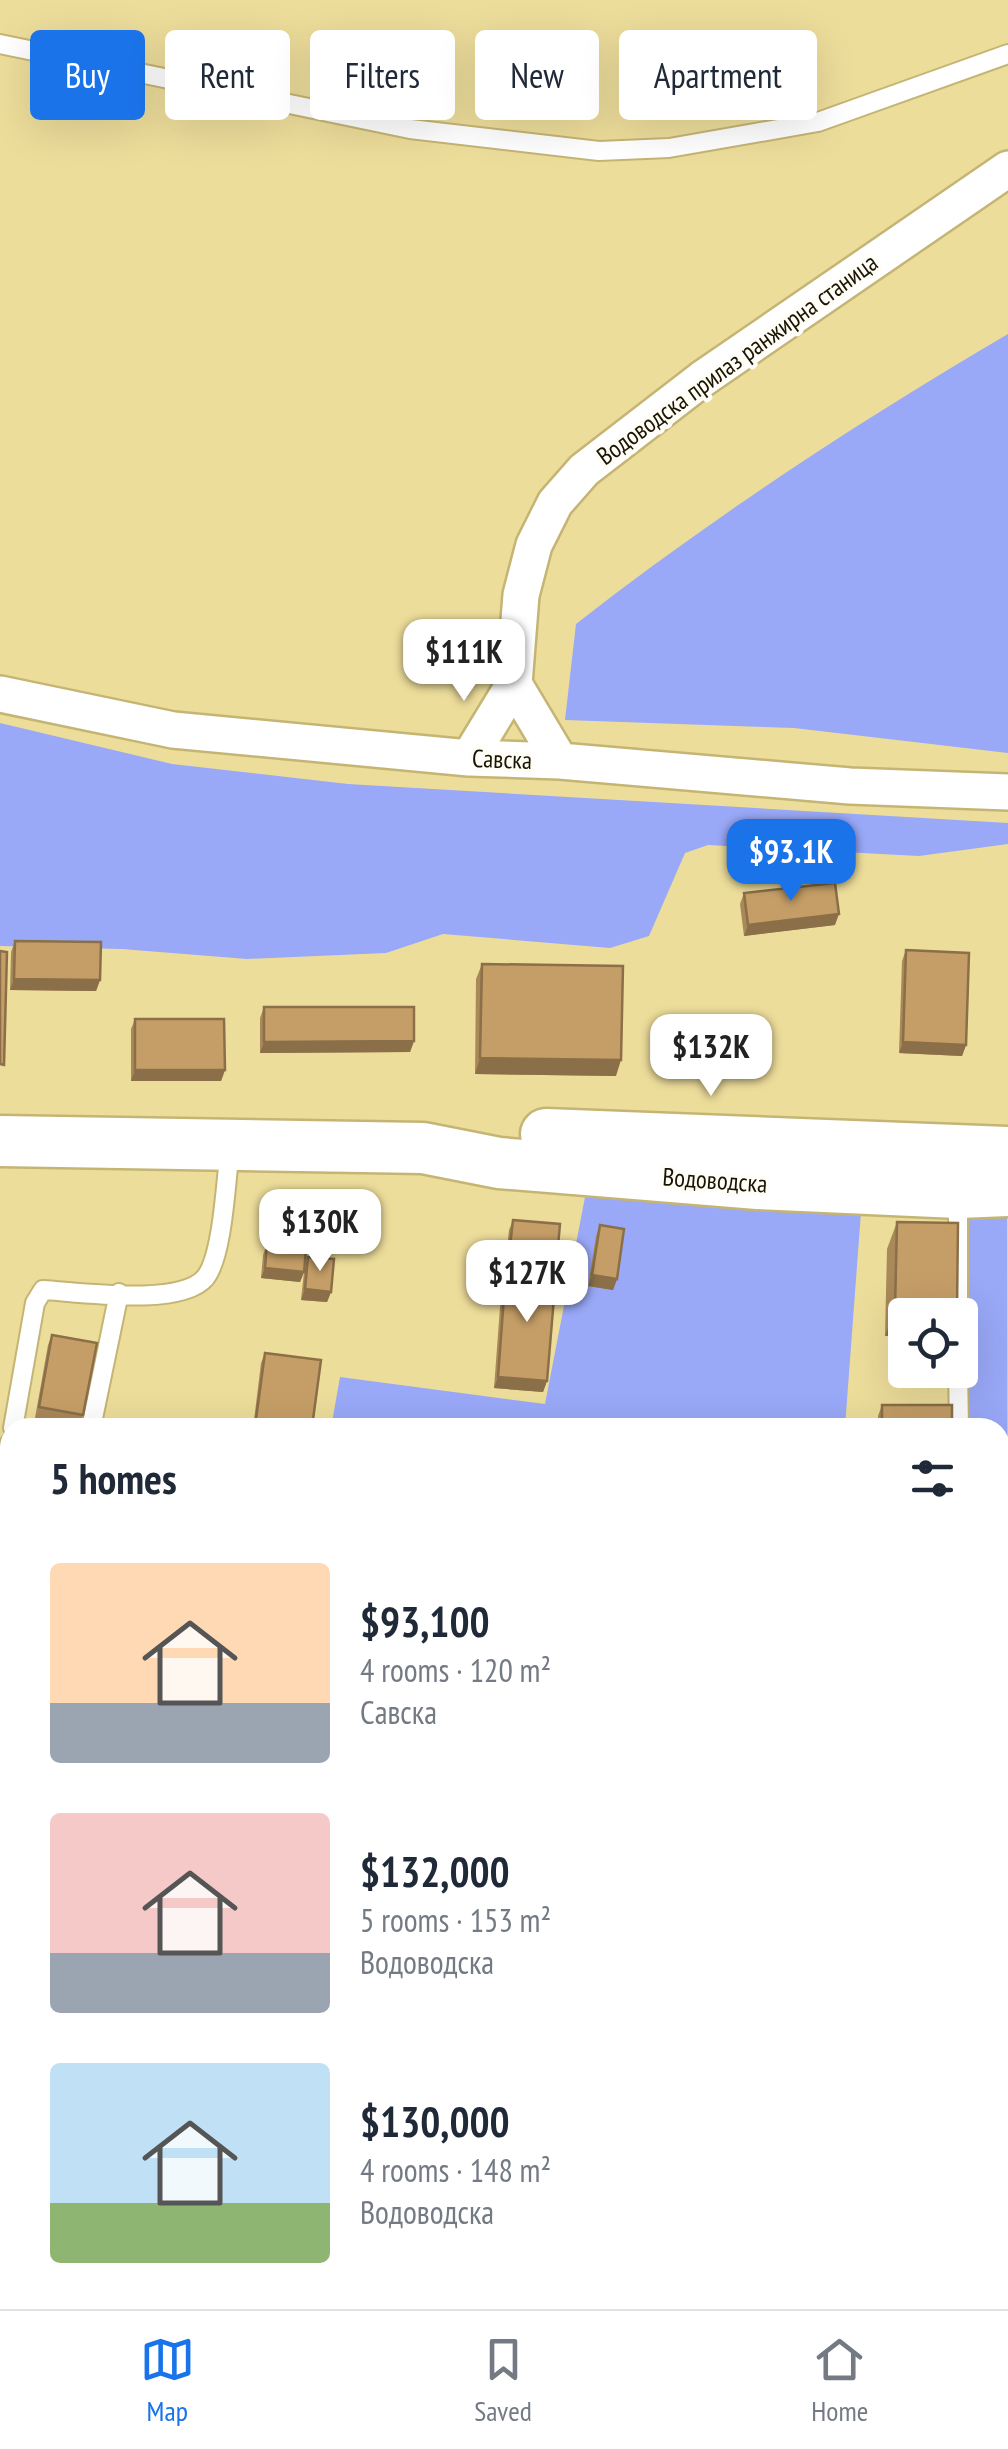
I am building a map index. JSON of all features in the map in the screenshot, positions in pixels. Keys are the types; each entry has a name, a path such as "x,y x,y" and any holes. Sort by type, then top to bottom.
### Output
{"main road":[{"name":"Водоводска","path":"423,1148 507,1132 1008,1152"},
{"name":"Водоводска","path":"0,1141 423,1148 499,1163 958,1193 1008,1191"}],"street":[{"name":"Водоводска прилаз ранжирна станица","path":"514,684 521,596 534,545 555,503 584,470 702,379 1008,169"},
{"path":"469,758 514,684 560,761"},
{"name":"Савска","path":"0,694 173,730 469,758 560,761 850,786 1008,792"}],"lane":[{"path":"0,44 410,129 599,151 669,148 818,122 1008,54"},
{"path":"15,1418 34,1302 43,1290 119,1294 185,1291 204,1280 214,1261 231,1142"},
{"path":"958,1193 958,1298"},
{"path":"93,1418 119,1294"},
{"path":"958,1388 958,1418"}],"shaded area":[{"path":"1008,334 1008,753 794,728 565,720 576,624 787,472"},
{"path":"0,723 172,764 348,784 1008,823 1008,844 919,856 708,845 685,853 649,936 610,948 443,934 386,953 247,959 122,949 0,946"},
{"path":"1007,1191 1007,1418 959,1418 959,1388 978,1388 978,1298 958,1298 958,1193"},
{"path":"586,1192 861,1212 846,1418 333,1418 340,1377 545,1404"}],"building":[{"path":"835,883 839,914 748,925 744,893"},
{"path":"15,941 101,942 100,980 14,979"},
{"path":"906,950 969,953 966,1045 903,1042"},
{"path":"0,951 7,952 4,1065 0,1064"},
{"path":"482,964 623,966 621,1060 480,1058"},
{"path":"264,1007 414,1007 414,1041 264,1042"},
{"path":"135,1019 224,1019 225,1070 135,1070"},
{"path":"513,1220 560,1224 556,1269 508,1264"},
{"path":"897,1222 958,1223 957,1298 895,1298"},
{"path":"600,1225 624,1229 617,1279 592,1275"},
{"path":"267,1244 306,1249 304,1272 265,1268"},
{"path":"308,1257 334,1259 331,1292 305,1289"},
{"path":"506,1270 556,1274 547,1381 498,1377"},
{"path":"52,1335 97,1343 83,1415 39,1407"},
{"path":"265,1353 321,1360 313,1418 256,1418"},
{"path":"882,1405 952,1405 952,1418 882,1418"}]}
